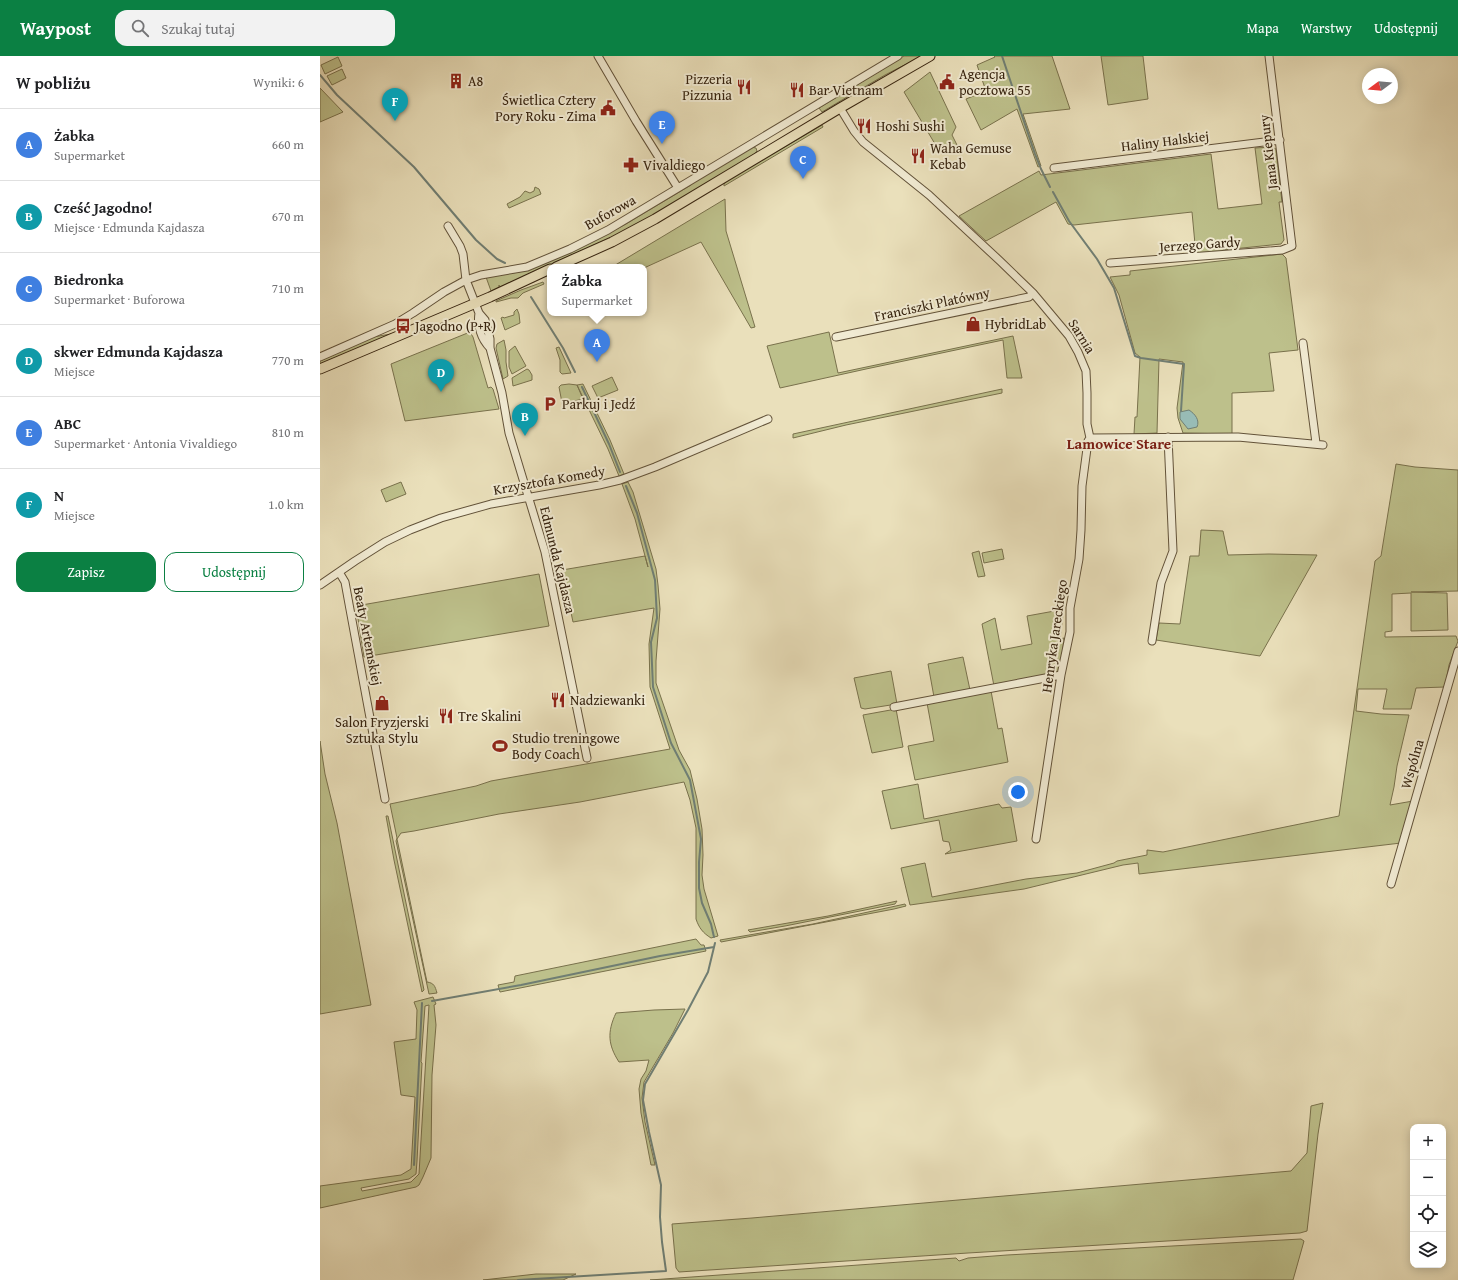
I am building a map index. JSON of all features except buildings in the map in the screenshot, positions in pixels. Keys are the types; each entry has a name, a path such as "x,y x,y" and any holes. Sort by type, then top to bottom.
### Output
{"main road":[{"name":"Buforowa","path":"563,264 612,242 648,223 930,56"},
{"path":"320,370 547,271"}],"street":[{"path":"598,56 678,188"},
{"name":"Buforowa","path":"320,357 400,321 438,295 466,280 481,275 511,271 539,262 623,222 898,56"},
{"name":"Jana Kiepury","path":"1269,56 1292,246"},
{"name":"Sarnia","path":"840,108 854,131 863,142 929,195 1033,293 1069,336 1084,365 1087,378 1087,424 1090,438"},
{"name":"Haliny Halskiej","path":"1054,168 1280,140"},
{"name":"Edmunda Kajdasza","path":"448,226 460,246 464,260 466,280 479,313 478,322 484,342 490,348 501,388 509,433 545,552 587,758"},
{"name":"Jerzego Gardy","path":"1110,263 1282,250 1292,246"},
{"name":"Franciszki Platówny","path":"836,337 1029,296 1033,293"},
{"path":"1090,438 1238,437 1319,444 1303,343"},
{"name":"Krzysztofa Komedy","path":"320,585 385,542 441,518 471,509 620,480 655,467 768,418"},
{"path":"1152,641 1161,583 1173,551 1168,437"},
{"name":"Henryka Jareckiego","path":"1036,839 1070,632 1070,608 1079,559 1082,486 1088,441 1090,438"},
{"name":"Beaty Artemskiej","path":"339,572 345,582 385,799"},
{"name":"Wspólna","path":"1391,884 1458,651"},
{"path":"894,707 1062,675"}],"green space":[{"path":"904,56 922,56 849,96 848,95 822,112 819,108"},
{"path":"994,56 1052,56 1070,109 1023,114 1041,166 1038,167 1017,109 981,130 966,99 986,91 977,65 995,57"},
{"path":"1101,56 1143,56 1148,99 1108,105"},
{"path":"338,57 342,66 325,74 321,65"},
{"path":"342,69 346,78 332,85 327,76"},
{"path":"930,72 956,127 952,135 957,145 941,154 904,92"},
{"path":"320,88 343,112 320,122"},
{"path":"822,125 823,127 724,186 728,180"},
{"path":"751,147 756,148 757,151 750,158 623,232 551,264 547,264 547,266 500,287 499,285 499,287 491,291 486,277 519,272 532,268 597,239 626,224 691,185 690,183"},
{"path":"1271,147 1276,149 1282,202 1279,202 1284,240 1281,244 1223,250 1222,253 1196,255 1192,212 1074,225 1068,224 1056,202 986,241 959,216 1039,171 1041,175 1211,154 1218,209 1262,204 1255,148"},
{"path":"535,187 539,189 541,194 509,208 507,204 520,197 525,191 530,193 534,191"},
{"path":"725,199 726,231 755,327 751,328 701,242 647,267 647,264 617,264"},
{"path":"1282,254 1286,258 1298,350 1269,353 1274,391 1232,393 1232,434 1183,433 1178,418 1177,408 1183,362 1159,359 1157,433 1134,434 1135,417 1137,417 1140,357 1135,353 1119,295 1110,277 1130,275 1130,271"},
{"path":"543,282 544,284 523,293 518,298 511,298 496,302 521,290"},
{"path":"517,309 520,323 505,330 501,318 514,315 514,312"},
{"path":"470,332 473,337 488,388 491,387 493,389 499,409 405,421 391,364"},
{"path":"829,332 838,373 1013,336 1022,378 1007,378 1003,340 780,388 767,346"},
{"path":"391,334 320,365 320,361 373,337"},
{"path":"504,340 508,376 503,379 496,348 497,344"},
{"path":"515,346 526,366 512,374 509,367 509,351"},
{"path":"559,347 571,373 562,374 560,372 560,360 556,348"},
{"path":"527,369 532,375 532,380 513,386 512,378"},
{"path":"612,377 618,390 598,398 592,386"},
{"path":"583,384 610,440 624,474 619,476 608,449 577,385"},
{"path":"561,385 577,385 583,399 565,403 563,408 559,387"},
{"path":"1002,389 1002,393 846,425 793,438 793,434"},
{"path":"1396,464 1458,470 1458,591 1411,592 1447,593 1448,630 1411,631 1411,593 1392,594 1392,631 1385,632 1385,637 1456,636 1458,641 1449,665 1445,687 1416,688 1411,709 1383,709 1387,689 1358,689 1356,711 1409,715 1397,766 1390,805 1413,801 1401,843 1139,874 1138,863 1123,865 1024,889 910,905 901,868 925,863 932,897 1026,879 1077,873 1117,861 1147,855 1147,850 1163,852 1339,816 1375,561 1381,556"},
{"path":"401,482 406,494 386,502 381,490"},
{"path":"628,482 633,492 656,569 660,609 656,683 679,750 690,770 702,829 702,875 704,889 718,936 711,938 708,936 698,925 696,919 696,828 690,800 684,782 580,802 499,814 401,833 397,839 427,982 434,985 437,993 429,994 396,841 397,838 390,804 476,786 491,781 670,749 650,687 649,644 654,608 573,622 562,570 645,556 648,567 635,519 622,484"},
{"path":"1201,530 1223,531 1228,555 1317,555 1260,656 1156,640 1159,623 1180,624 1190,556 1199,556"},
{"path":"1002,549 1004,559 984,563 982,553"},
{"path":"979,551 985,576 978,577 972,553"},
{"path":"539,574 549,626 364,657 356,606"},
{"path":"1060,610 1063,614 1060,639 1064,638 1061,668 1057,674 994,686 982,624 995,618 1001,650 1032,644 1027,616"},
{"path":"963,657 970,690 934,697 928,664"},
{"path":"891,671 897,704 865,709 861,708 854,678"},
{"path":"991,691 998,729 1002,728 1008,762 915,780 908,746 934,741 927,703"},
{"path":"896,709 903,747 872,753 863,715"},
{"path":"320,741 325,774 337,823 371,1005 320,1014"},
{"path":"918,784 924,819 999,804 1002,808 1011,807 1017,841 945,854 951,850 949,842 943,841 939,820 891,829 882,791"},
{"path":"386,816 388,816 424,990 422,992 394,860"},
{"path":"897,901 895,904 785,926 750,932 748,930 828,916"},
{"path":"905,904 906,906 894,909 721,942 720,940 813,924"},
{"path":"696,939 701,945 704,945 706,951 500,992 498,985 514,982 515,976"},
{"path":"433,997 436,1004 434,1005 436,1025 432,1075 431,1158 423,1177 419,1185 416,1187 320,1208 320,1186 401,1175 411,1169 415,1097 401,1095 394,1042 416,1039 417,1010 414,1002","holes":["429,1005 419,1174 411,1182 362,1191 361,1188 409,1179 416,1174 425,1006"]},
{"path":"685,1009 673,1033 644,1082 642,1098 645,1122 655,1165 651,1165 641,1113 639,1089 641,1079 646,1071 649,1060 619,1062 615,1056 611,1044 611,1026 616,1013"},
{"path":"1323,1103 1307,1231 1300,1233 679,1272 676,1268 672,1224 1291,1171 1307,1153 1311,1106"},
{"path":"1301,1239 1304,1241 1293,1280 650,1280 956,1258 959,1261 968,1258 1007,1255"},
{"path":"536,1274 576,1274 563,1280 483,1280"}],"water":[{"path":"1189,410 1196,417 1198,424 1197,427 1188,429 1180,419 1180,412"}],"waterway":[{"path":"1002,56 1035,154 1050,187"},
{"path":"320,75 337,95 414,167 476,240 497,259 505,263"},
{"path":"1053,192 1069,221 1097,259 1114,288 1135,356 1184,364 1181,411"},
{"path":"531,297 563,348 575,372"},
{"path":"582,387 609,444 620,472"},
{"path":"626,486 637,513 655,580 657,618 651,642 653,687 671,743 690,780 701,839 699,888 702,903 711,924 714,937"},
{"path":"518,1280 666,1271 660,1217 661,1185 643,1100 645,1084 708,972 715,943"},
{"path":"432,1001 521,985 660,956 714,947"},
{"path":"414,1165 422,1003"}],"place":[{"name":"A8","path":"456,81"},
{"name":"Agencja pocztowa 55","path":"947,82"},
{"name":"Pizzeria Pizzunia","path":"744,87"},
{"name":"Bar Vietnam","path":"797,90"},
{"name":"Świetlica Cztery Pory Roku - Zima","path":"608,108"},
{"name":"N","path":"395,121"},
{"name":"Hoshi Sushi","path":"864,126"},
{"name":"ABC","path":"662,144"},
{"name":"Waha Gemuse Kebab","path":"918,156"},
{"name":"Vivaldiego","path":"631,165"},
{"name":"Biedronka","path":"803,179"},
{"name":"HybridLab","path":"973,324"},
{"name":"Jagodno (P+R)","path":"403,326"},
{"name":"Żabka","path":"597,362"},
{"name":"skwer Edmunda Kajdasza","path":"441,392"},
{"name":"Parkuj i Jedź","path":"550,404"},
{"name":"Cześć Jagodno!","path":"525,436"},
{"name":"Nadziewanki","path":"558,700"},
{"name":"Salon Fryzjerski Sztuka Stylu","path":"382,703"},
{"name":"Tre Skalini","path":"446,716"},
{"name":"Studio treningowe Body Coach","path":"500,746"}],"district":[{"name":"Lamowice Stare","path":"1119,443"}]}
